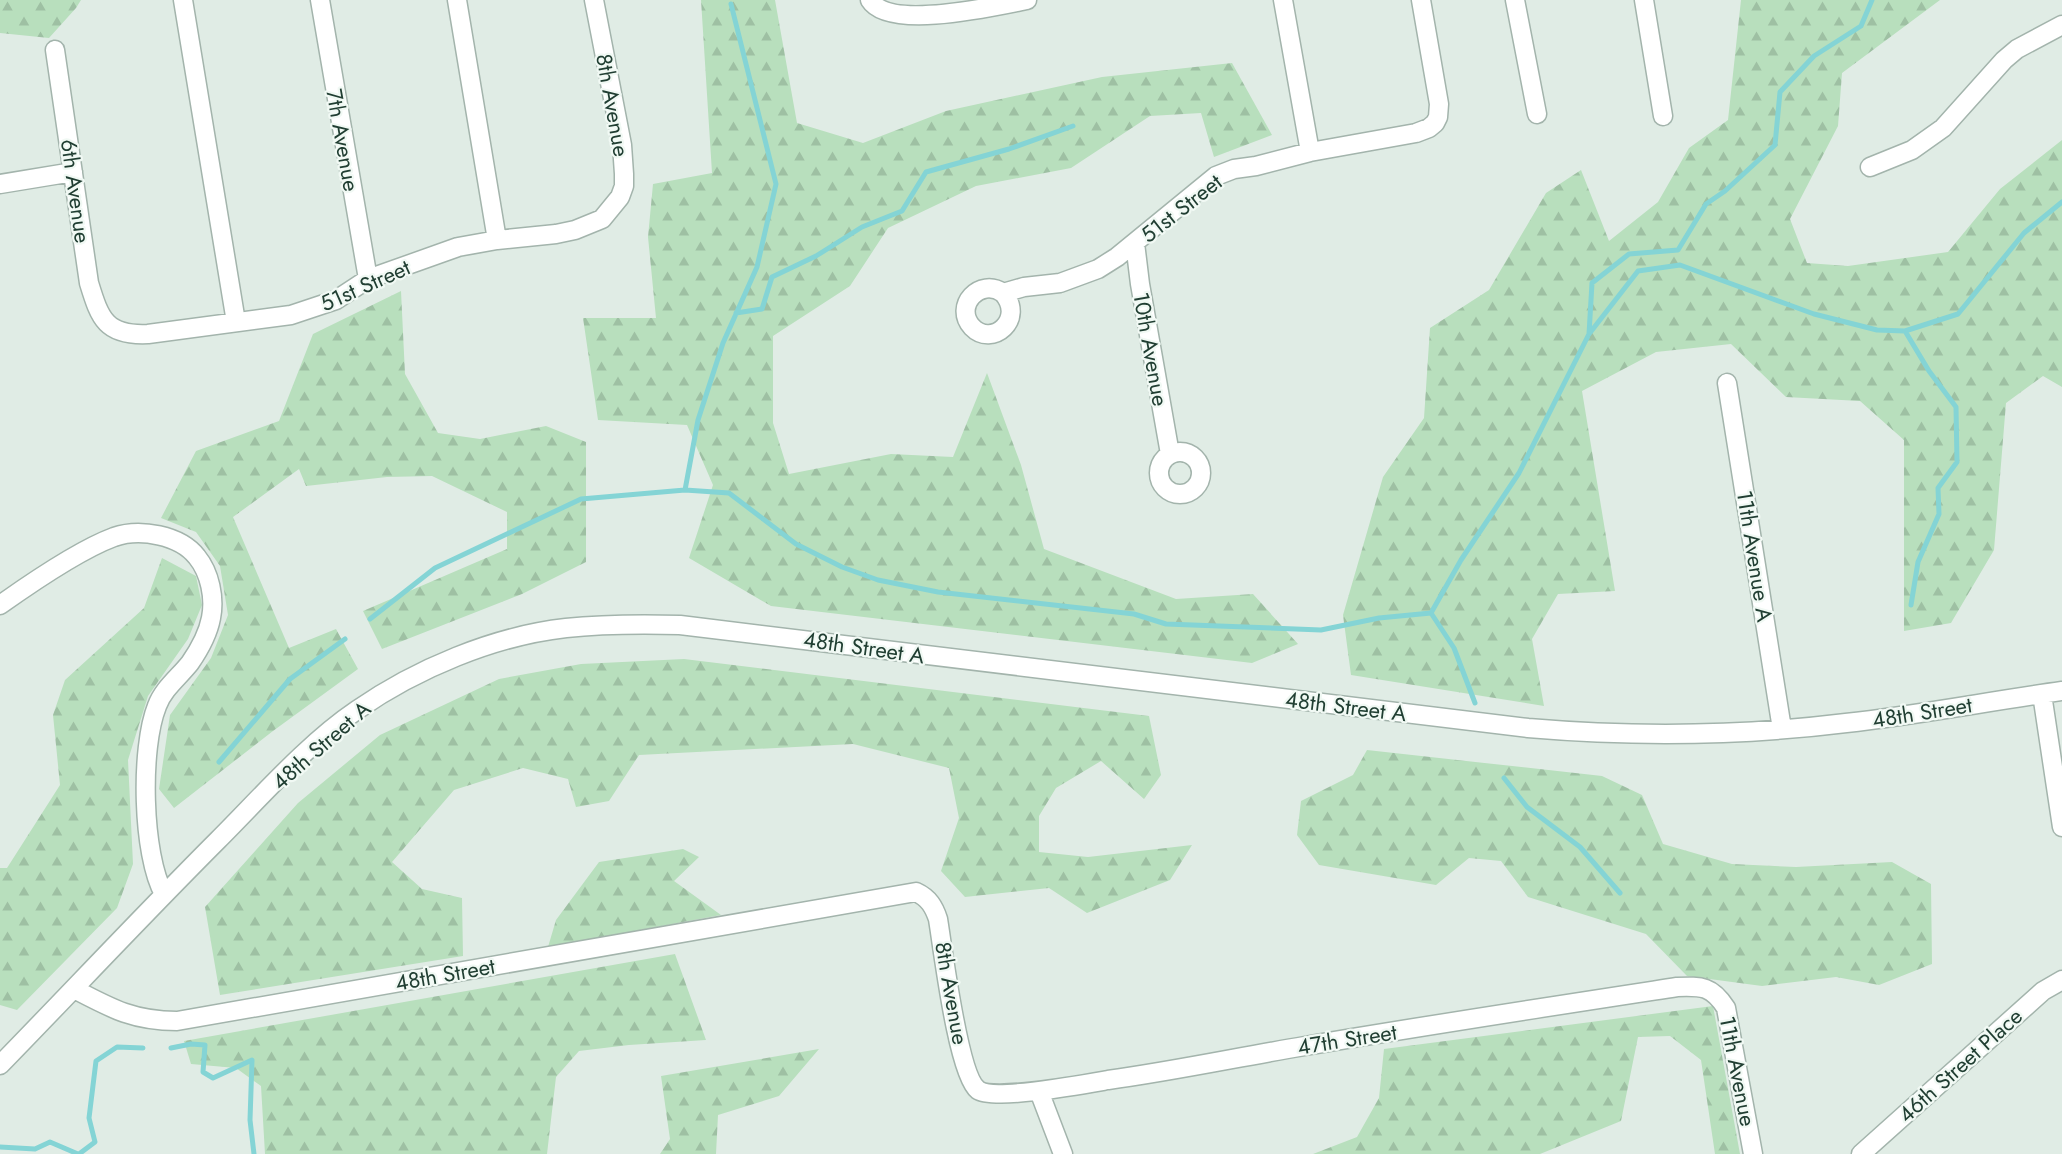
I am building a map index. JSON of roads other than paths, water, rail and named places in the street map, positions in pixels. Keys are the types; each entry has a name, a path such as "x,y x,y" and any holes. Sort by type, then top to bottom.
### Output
{"street":[{"path":"183,0 236,322"},
{"name":"7th Avenue","path":"320,0 368,279"},
{"path":"457,0 497,240"},
{"name":"8th Avenue","path":"594,0 622,145 624,186 613,208"},
{"path":"875,4 901,16 918,16 1027,0"},
{"path":"1283,0 1310,152"},
{"name":"51st Street","path":"1004,293 1024,287 1060,283 1082,276 1117,257 1216,176 1310,152 1397,137 1429,128 1438,117 1439,104 1421,0"},
{"path":"1515,0 1537,114"},
{"path":"1644,0 1663,116"},
{"path":"1870,167 1912,150 1943,128 2004,60 2017,49 2062,25"},
{"name":"6th Avenue","path":"56,50 89,283 97,310 103,321 110,326"},
{"path":"0,184 73,172"},
{"name":"51st Street","path":"110,326 120,332 133,334 291,315 336,300 368,279 458,247 575,230 602,219 613,208"},
{"name":"10th Avenue","path":"1135,243 1143,307 1170,454"},
{"name":"11th Avenue A","path":"1727,383 1782,729"},
{"path":"0,605 69,561 115,537 135,533 156,535 174,540 189,548 200,560 212,591 212,616 208,632 190,662 166,690 157,706 145,765 149,834 158,883 164,894"},
{"name":"48th Street A","path":"74,989 164,894 316,744 356,711 414,676 447,661 535,633 564,628 636,624 680,625 1528,728 1589,733 1643,734 1782,729"},
{"name":"48th Street","path":"1782,729 1845,724 2062,691"},
{"path":"2042,694 2062,827"},
{"name":"48th Street","path":"74,989 98,1002 135,1017 152,1021 177,1021 891,895 916,892 924,896"},
{"name":"8th Avenue","path":"924,896 934,906 938,920 956,1027 969,1078 980,1092"},
{"name":"46th Street Place","path":"1863,1153 2043,991 2062,980"},
{"name":"47th Street","path":"980,1092 988,1095 1039,1090 1677,987 1695,986 1714,992"},
{"path":"0,1065 74,989"},
{"name":"11th Avenue","path":"1714,992 1726,1008 1729,1020 1753,1154"},
{"path":"1039,1090 1063,1154"}],"waterway":[{"path":"1589,334 1592,283 1629,254 1678,250 1706,204 1725,191 1775,145 1780,92 1814,56 1861,26 1872,0"},
{"path":"685,490 698,420 723,343 757,267 776,184 731,4"},
{"path":"736,313 762,309 772,277 816,256 862,227 902,211 926,172 1009,149 1073,126"},
{"path":"370,619 435,568 581,499 685,490 729,493 796,544 842,567 878,580 938,592 1134,614 1166,624 1321,630 1379,618 1431,613 1461,560 1519,473 1589,334 1638,271 1680,265 1814,314 1877,330 1905,331 1958,314 2024,233 2062,202"},
{"path":"1905,331 1929,371 1956,407 1957,462 1938,488 1939,514 1918,562 1911,605"},
{"path":"1431,613 1454,648 1475,703"},
{"path":"219,762 290,679 345,639"},
{"path":"1504,778 1527,807 1580,847 1620,893"},
{"path":"171,1048 191,1044 205,1045 203,1072 213,1078 252,1060 250,1120 254,1154"},
{"path":"79,1154 95,1142 89,1118 96,1061 117,1047 143,1048"},
{"path":"0,1147 35,1149 50,1142 78,1154"}]}
